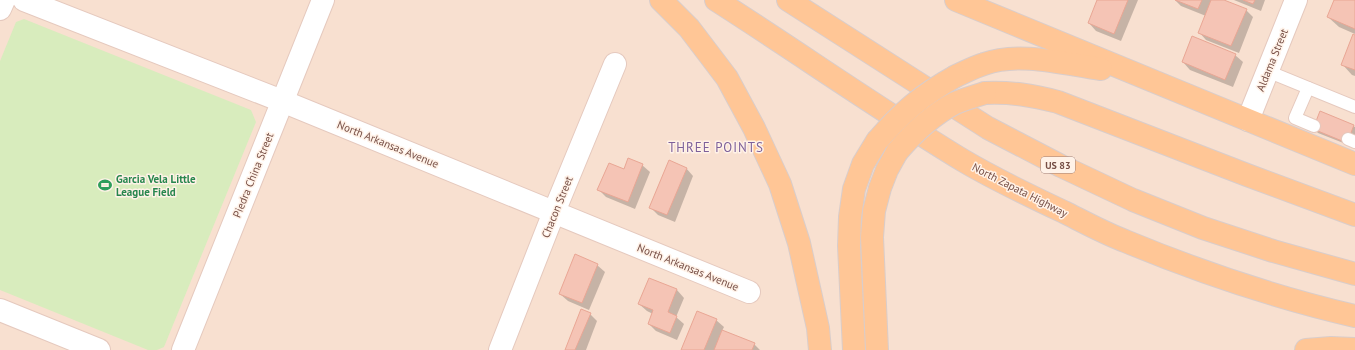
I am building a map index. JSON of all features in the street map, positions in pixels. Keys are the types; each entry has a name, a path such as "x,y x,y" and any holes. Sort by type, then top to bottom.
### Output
{"main road":[{"path":"661,0 689,28 728,78 754,128 780,184 799,243 818,328 820,350"},
{"name":"North Zapata Highway","path":"716,0 966,162 1036,199 1124,241 1191,267 1248,287 1313,306 1355,316"},
{"name":"US 83","path":"788,0 988,128 1067,169 1133,200 1203,228 1273,251 1355,274"},
{"path":"962,1 1131,73 1248,120 1353,153"},
{"path":"854,350 849,246 850,217 854,189 863,164 877,141 893,122 913,104 937,87 956,76 985,63 1008,59 1032,58 1131,73"},
{"path":"877,350 872,237 874,211 880,188 887,170 897,152 912,134 935,115 956,103 984,93 1009,92 1034,95 1058,102 1355,215"},
{"path":"1306,350 1331,348 1355,349"}],"street":[{"path":"0,9 4,0"},
{"name":"North Arkansas Avenue","path":"24,0 282,101 749,292"},
{"name":"Piedra China Street","path":"183,350 323,0"},
{"name":"Aldama Street","path":"1248,120 1296,0"},
{"name":"Chacon Street","path":"500,350 554,212 615,64"},
{"path":"0,310 99,350"}],"lane":[{"path":"1267,71 1355,107"},
{"path":"1308,88 1296,118 1314,126"}],"shaded area":[{"name":"THREE POINTS","path":"0,0 1355,0 1355,350 0,350"}],"green space":[{"path":"24,19 251,110 256,122 164,347 157,350 148,350 0,290 0,61 16,22"}],"building":[{"path":"1097,0 1128,0 1114,34 1088,23"},
{"path":"1175,0 1202,0 1198,9"},
{"path":"1211,0 1224,0 1247,9 1231,46 1198,33"},
{"path":"1243,0 1255,0 1253,4"},
{"path":"1334,0 1355,0 1355,29 1327,17"},
{"path":"1353,34 1355,35 1355,70 1341,65"},
{"path":"1192,36 1236,54 1225,80 1182,62"},
{"path":"1320,111 1354,125 1347,143 1313,129"},
{"path":"628,158 643,164 628,202 597,190 609,163 624,169"},
{"path":"669,160 687,168 667,215 649,208"},
{"path":"575,254 598,264 582,303 559,294"},
{"path":"649,278 677,289 668,312 677,316 670,333 648,324 653,310 638,304"},
{"path":"581,309 591,313 575,350 565,350"},
{"path":"697,311 717,319 704,350 681,350"},
{"path":"722,330 755,343 752,350 714,350"}],"place":[{"name":"Garcia Vela Little League Field","path":"105,185"}],"district":[{"name":"THREE POINTS","path":"716,147"}]}
